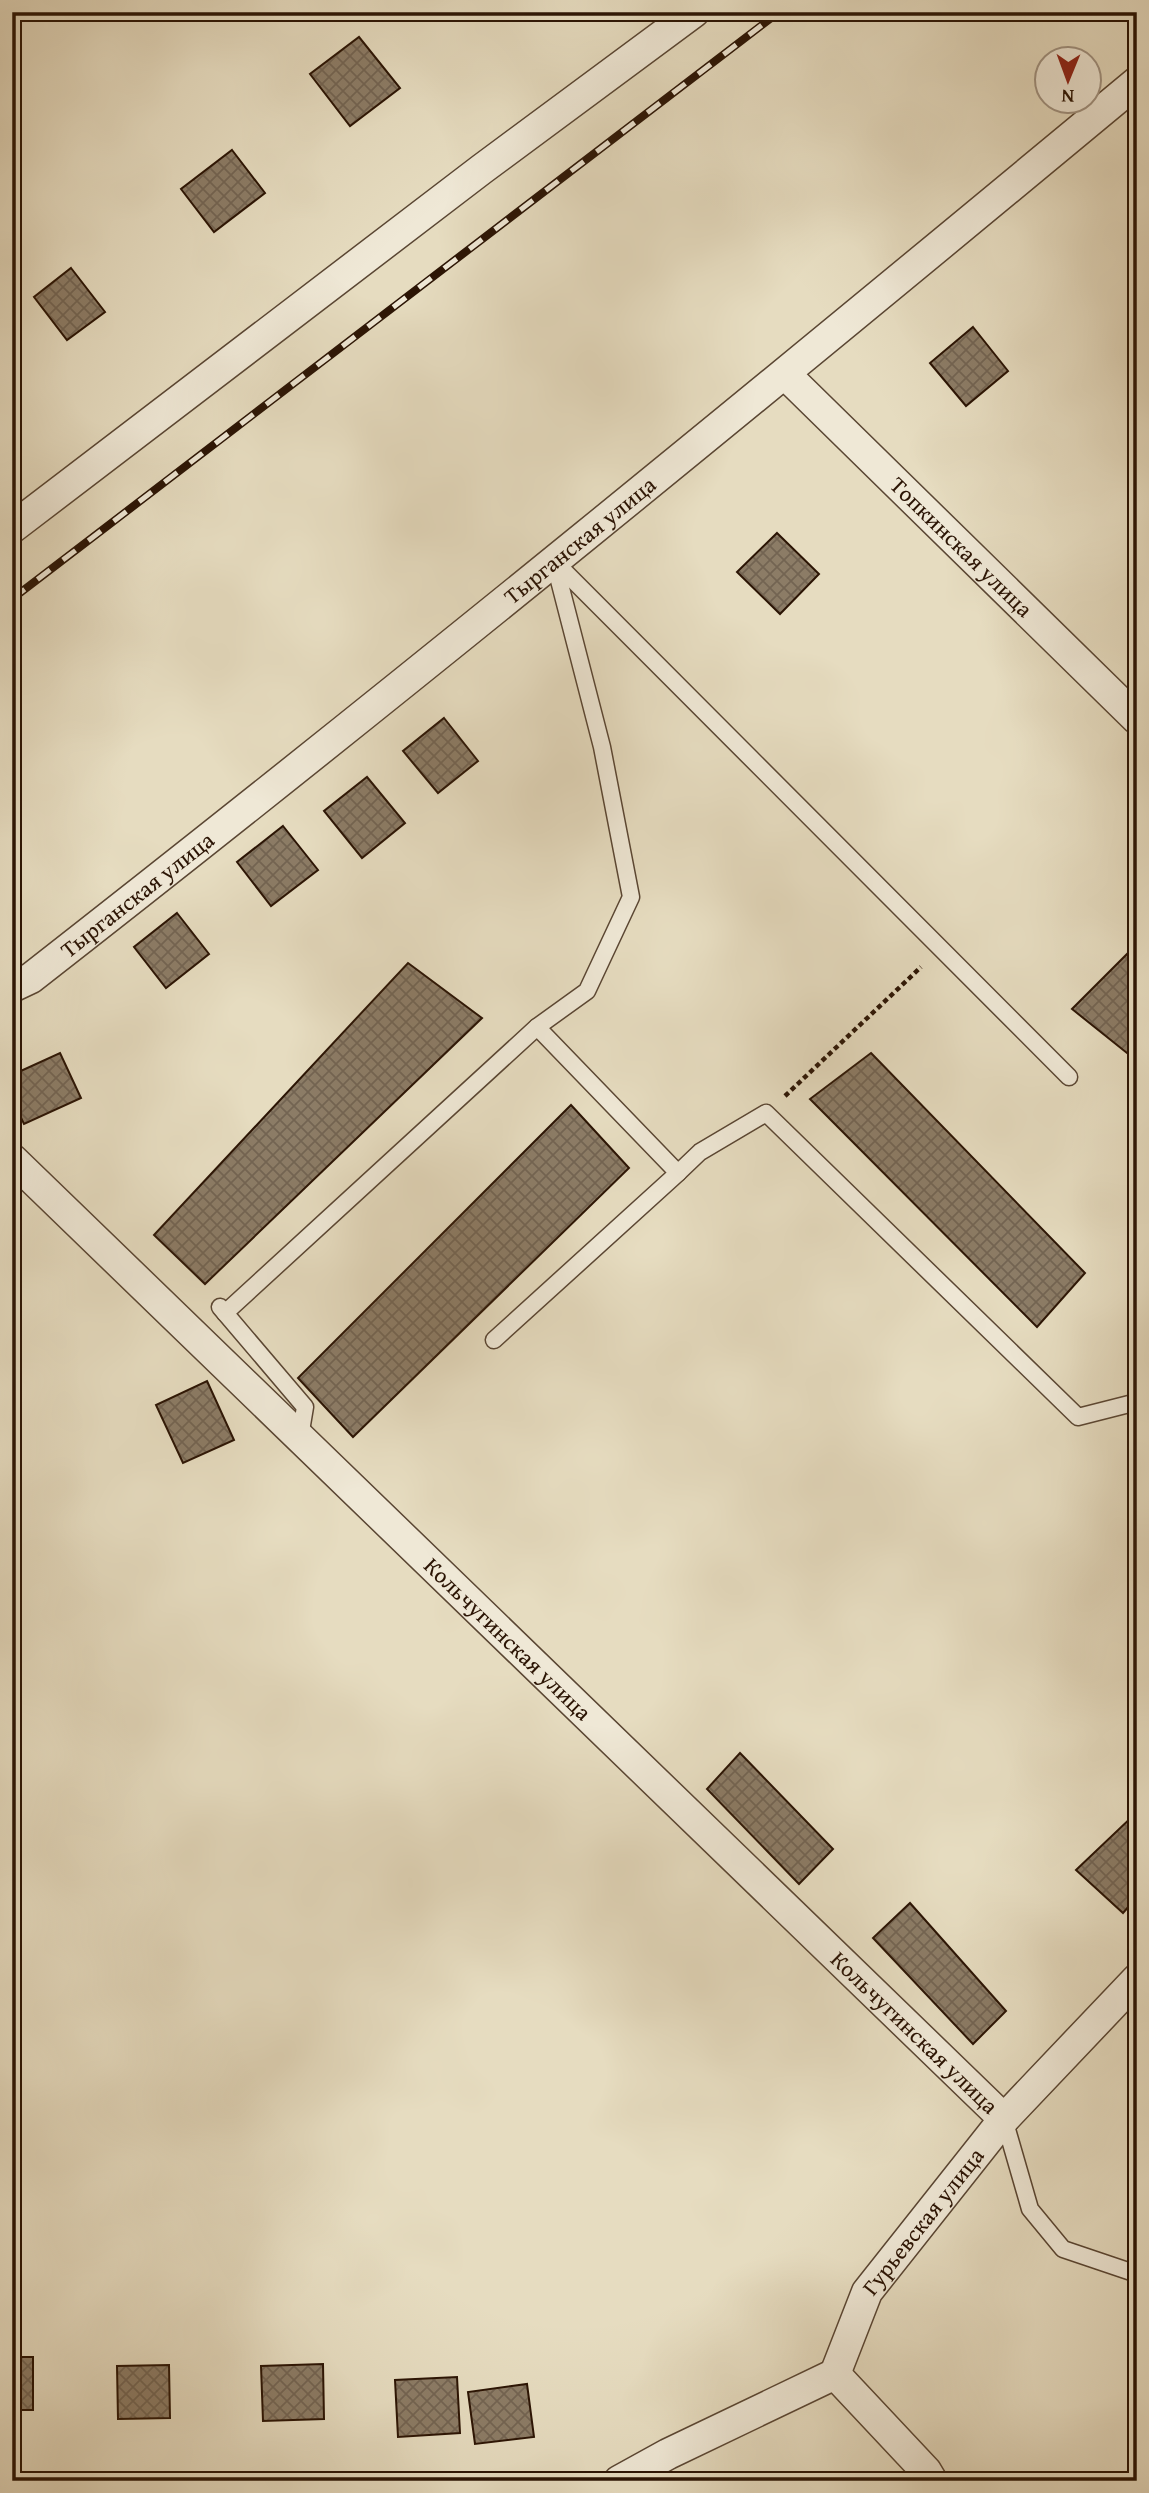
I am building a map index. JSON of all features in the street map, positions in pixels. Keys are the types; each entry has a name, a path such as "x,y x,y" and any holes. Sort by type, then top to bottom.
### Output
{"street":[{"path":"12,528 482,169 694,12"},
{"name":"Тырганская улица","path":"12,986 31,978 268,793 785,374 1137,82"},
{"name":"Топкинская улица","path":"785,374 1137,719"},
{"name":"Кольчугинская улица","path":"12,1158 1004,2119"},
{"name":"Гурьевская улица","path":"835,2374 867,2292 1004,2119 1137,1979"},
{"path":"619,2481 668,2454 835,2374 932,2481"}],"lane":[{"path":"554,561 1069,1076"},
{"path":"300,1437 305,1407 223,1310 537,1027 587,991 631,897 602,747 554,561"},
{"path":"537,1027 678,1173"},
{"path":"494,1340 700,1152 766,1113 1078,1417 1137,1402"},
{"path":"1004,2119 1030,2209 1063,2249 1137,2274"}],"path":[{"path":"766,1113 941,948"}],"building":[{"path":"359,37 400,88 350,126 310,74"},
{"path":"232,150 265,193 214,232 181,189"},
{"path":"71,268 105,312 67,340 34,297"},
{"path":"973,327 1008,371 966,406 930,363"},
{"path":"777,533 819,574 780,614 737,572"},
{"path":"444,718 478,761 438,793 403,751"},
{"path":"367,777 405,823 362,858 324,811"},
{"path":"283,826 318,870 271,906 237,862"},
{"path":"177,913 209,954 166,988 134,947"},
{"path":"1137,944 1137,1061 1072,1009"},
{"path":"408,963 482,1018 205,1284 154,1235"},
{"path":"60,1053 81,1098 24,1124 12,1099 12,1075"},
{"path":"871,1053 1085,1273 1037,1327 810,1099"},
{"path":"571,1105 629,1168 353,1437 298,1378"},
{"path":"207,1381 234,1440 183,1463 156,1405"},
{"path":"740,1753 833,1849 799,1884 707,1789"},
{"path":"1137,1812 1137,1897 1123,1913 1076,1870"},
{"path":"910,1903 1006,2011 973,2044 873,1938"},
{"path":"12,2357 33,2357 33,2410 12,2410"},
{"path":"323,2364 324,2419 263,2421 261,2366"},
{"path":"169,2365 170,2418 118,2419 117,2366"},
{"path":"457,2377 460,2433 398,2437 395,2380"},
{"path":"527,2384 534,2437 475,2444 468,2392"}],"railway":[{"path":"12,599 779,12"}]}
